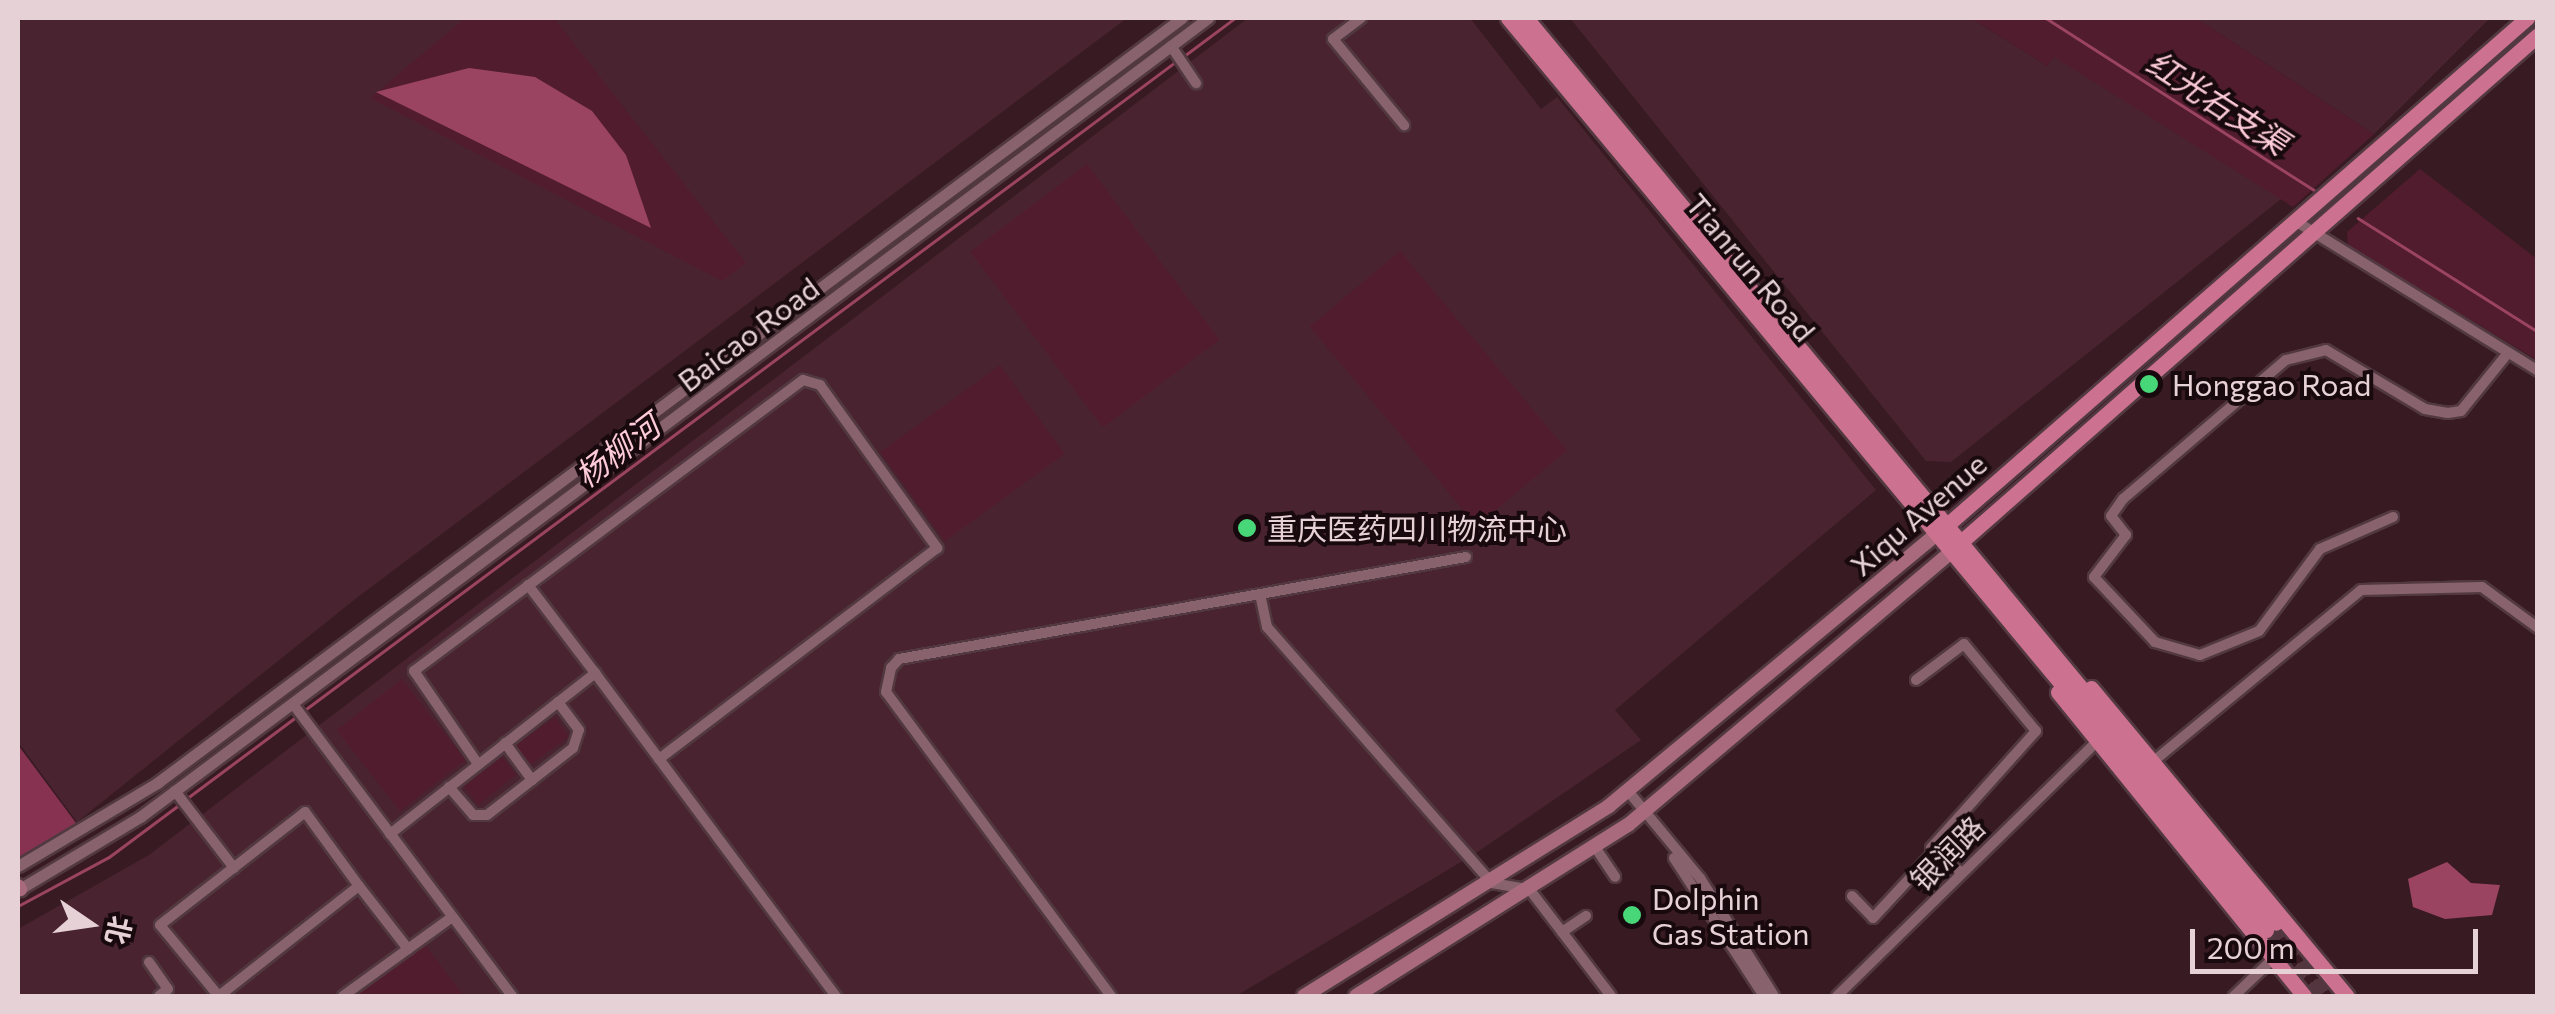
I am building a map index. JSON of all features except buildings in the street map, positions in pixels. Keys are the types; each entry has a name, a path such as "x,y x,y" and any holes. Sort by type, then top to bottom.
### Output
{"main road":[{"name":"Tianrun Road","path":"1508,18 1942,530"},
{"name":"Tianrun Road","path":"1526,18 1942,530"},
{"name":"Xiqu Avenue","path":"1304,996 1492,883 1624,794 1942,530 2526,18"},
{"name":"Xiqu Avenue","path":"1356,996 1530,890 1642,814 2315,235 2538,34"},
{"path":"1942,530 2271,926"},
{"path":"2039,646 2093,745 2304,996"},
{"path":"2039,646 2155,760 2347,996"}],"street":[{"name":"Baicao Road","path":"18,866 157,783 1182,18"},
{"name":"Baicao Road","path":"18,888 181,798 1177,55 1208,18"},
{"path":"1361,18 1333,39 1404,125"},
{"path":"1177,55 1196,82"},
{"path":"2297,222 2538,371"},
{"path":"2393,518 2320,550 2258,631 2200,655 2155,642 2094,576 2126,534 2111,516 2123,499 2286,360 2326,350 2425,409 2448,413 2461,411 2508,352"},
{"path":"478,764 414,671 803,380 820,385 938,539 659,759"},
{"path":"1111,996 886,692 891,668 900,658 1466,557"},
{"path":"528,585 836,996"},
{"path":"2155,760 2361,590 2482,587 2538,628"},
{"path":"1260,594 1267,626 1492,883 1530,890 1610,996"},
{"path":"1852,896 1873,918 2036,731 1964,644 1916,680"},
{"path":"390,834 595,673"},
{"path":"449,787 473,815 486,815 532,780 573,748 578,730 558,702"},
{"path":"298,710 512,996"},
{"path":"505,743 532,780"},
{"name":"银润路","path":"1837,996 2093,745"},
{"path":"1624,794 1700,878 1774,996"},
{"path":"181,798 234,868"},
{"path":"359,886 218,996 160,926 305,812 408,949"},
{"path":"1642,814 1713,910 1764,996"},
{"path":"1595,847 1615,877"},
{"path":"1935,851 1962,873"},
{"path":"1562,932 1586,916"},
{"path":"343,996 452,917"},
{"path":"2234,996 2273,959"},
{"path":"149,962 168,989 159,996"}],"shaded area":[{"path":"25,18 1127,18 354,600 77,822 18,742 18,23"},
{"path":"465,18 554,18 746,263 722,281 370,98"},
{"path":"1248,18 1470,18 1541,109 1557,97 1876,490 1615,710 1641,740 1476,853 1236,996 18,996 18,929 149,855"},
{"path":"1570,18 1971,18 2047,66 2054,56 2281,199 1951,462 1926,461"},
{"path":"1971,18 2196,18 2374,134 2293,207 2054,57 2047,66"},
{"path":"2196,18 2490,18 2374,134"},
{"path":"469,68 535,77 592,111 626,155 651,228 376,92"},
{"path":"1087,164 1219,340 1103,428 970,252"},
{"path":"2420,169 2537,259 2537,360 2348,246 2347,232"},
{"path":"1400,251 1567,450 1477,526 1310,327"},
{"path":"1000,365 1065,454 945,541 880,452"},
{"path":"402,679 465,760 400,811 337,730"},
{"path":"555,717 569,736 530,765 516,745"},
{"path":"18,745 79,827 18,859"},
{"path":"502,757 516,775 478,805 464,787"},
{"path":"2447,862 2471,883 2500,885 2492,915 2445,919 2413,907 2408,879"},
{"path":"423,942 464,996 350,996"}],"waterway":[{"name":"杨柳河","path":"1184,56 1235,18"},
{"name":"红光右支渠","path":"2046,18 2315,191"},
{"name":"杨柳河","path":"302,712 1178,60"},
{"name":"红光右支渠","path":"2358,218 2538,332"},
{"name":"杨柳河","path":"186,799 296,717"},
{"name":"杨柳河","path":"18,906 109,857 180,804"}],"tunnel":[{"path":"2276,923 2335,996"},
{"path":"2266,930 2320,996"}],"place":[{"name":"Honggao Road","path":"2149,384"},
{"name":"重庆医药四川物流中心","path":"1247,528"},
{"name":"Dolphin Gas Station","path":"1632,915"}]}
